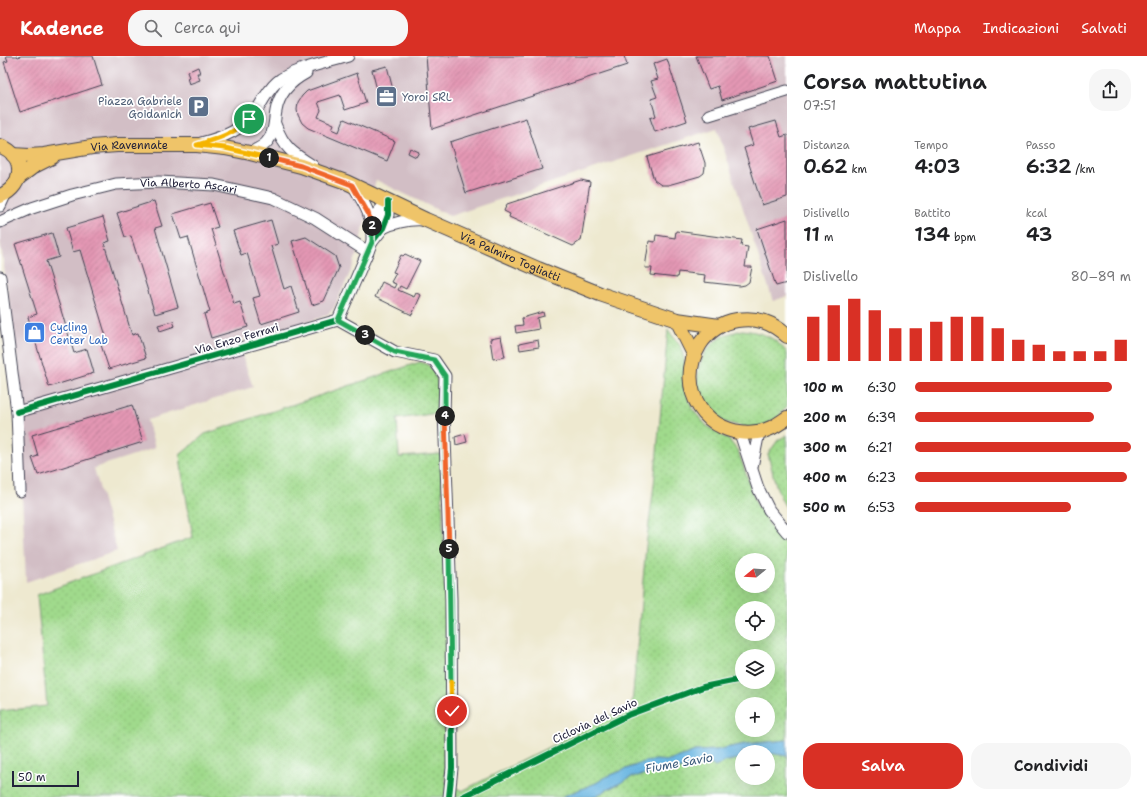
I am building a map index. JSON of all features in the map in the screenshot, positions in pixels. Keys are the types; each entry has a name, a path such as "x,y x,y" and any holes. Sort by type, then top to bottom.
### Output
{"main road":[{"name":"Via Ravennate","path":"13,155 29,156 62,153 92,146 116,145 197,145 225,148 250,153"},
{"path":"0,146 8,150 18,162 18,178"},
{"name":"Via Ravennate","path":"3,195 12,190 18,178 34,166 62,153"},
{"name":"Via Palmiro Togliatti","path":"250,153 301,166 349,184 426,220 538,269 600,294 677,320 719,326"},
{"path":"784,330 766,322 747,319 732,321 719,326 705,337 694,354 690,375 691,388 695,400 705,415 719,426 729,431 740,433 759,432 776,426 787,418"},
{"path":"677,320 694,354"}],"street":[{"name":"Via Ravennate","path":"197,145 220,138 242,127 257,110 270,89 283,78 298,71 348,56"},
{"name":"Via Ravennate","path":"250,153 266,143 271,136 275,124 279,100 285,89 297,78 323,64"},
{"path":"709,115 787,91"},
{"name":"Via Palmiro Togliatti","path":"275,124 284,144 294,154 318,169 349,184"},
{"name":"Via Alberto Ascari","path":"0,222 32,208 72,195 116,184 159,182 214,184 273,198 370,247"},
{"path":"349,184 378,228"},
{"path":"0,206 3,195"},
{"path":"388,202 388,215 378,228 338,320 395,352 434,360 445,376 451,606 452,768 448,797"},
{"path":"378,228 412,219 426,220"},
{"path":"0,278 17,412 20,491"},
{"name":"Via Enzo Ferrari","path":"17,412 338,320"},
{"path":"752,468 759,432"},
{"path":"740,433 758,488 769,510 787,532"}],"shaded area":[{"path":"0,56 787,56 787,296 773,301 717,128 450,216 376,180 354,264 334,308 328,314 320,318 237,341 253,387 147,420 155,448 94,468 117,551 26,582 19,429 19,370 0,240"}],"green space":[{"path":"668,330 681,347 685,363 685,385 692,409 707,426 729,440 738,451 756,503 776,535 787,546 787,740 735,745 716,750 695,751 669,761 656,760 633,766 561,797 0,797 0,711 47,706 37,595 193,537 180,455 205,434 420,362 433,370 438,388 438,413 397,419 399,457 441,454 448,711 445,781 462,791 632,705 646,546 654,485"},
{"path":"742,330 768,336 778,343 787,353 787,406 779,416 766,425 750,428 720,421 700,397 697,382 699,366 705,352 715,341 728,334"},
{"path":"787,435 787,509 777,490 768,454 778,440"},
{"path":"775,753 787,756 787,797 593,797 632,777 656,772 699,767 708,762 715,767 727,761 735,759 735,785 775,785"}],"water":[{"path":"787,740 787,756 775,754 775,745 740,745"},
{"name":"Fiume Savio","path":"735,746 735,759 727,761 715,767 708,762 699,767 656,772 632,777 593,797 561,797 644,762 656,760 669,761 695,751 716,750"}],"building":[{"path":"6,56 93,56 102,85 20,112 4,62 8,61"},
{"path":"426,56 624,56 627,65 432,129"},
{"path":"696,56 770,56 778,81 722,100 718,86 709,89"},
{"path":"667,59 687,121 655,132 650,118 656,116 651,99 657,97 651,81 658,79 653,64"},
{"path":"387,66 395,98 380,102 372,70"},
{"path":"198,67 200,73 197,73 200,80 189,84 187,72"},
{"path":"357,73 366,103 345,110 340,95 318,102 321,110 318,117 334,124 332,129 339,132 344,119 395,141 387,161 308,128 302,123 298,115 298,102 307,91"},
{"path":"526,118 542,169 466,193 450,142"},
{"path":"776,121 781,137 787,135 787,197 762,205 744,148 753,145 748,129"},
{"path":"698,142 705,163 704,173 700,176 668,185 661,185 654,180 647,157"},
{"path":"410,148 419,152 416,157 408,153"},
{"path":"581,180 590,182 581,241 573,246 509,217 510,214 504,211 507,204"},
{"path":"154,201 162,226 155,228 178,307 155,314 131,236 125,237 117,213"},
{"path":"210,203 218,227 211,229 234,304 240,302 248,327 211,338 204,314 210,312 188,237 181,239 173,214"},
{"path":"103,217 110,241 104,243 132,335 138,333 146,358 109,369 101,345 108,343 80,250 73,252 66,228"},
{"path":"787,219 787,283 776,286 757,229"},
{"path":"271,220 278,244 271,246 284,289 291,286 299,312 261,324 253,298 260,296 247,253 241,255 233,231"},
{"path":"676,231 742,240 741,246 748,247 745,267 752,267 749,282 740,286 704,282 705,275 678,272 677,278 651,275 652,268 645,268 649,241 655,242 656,235 675,238"},
{"path":"52,233 59,257 46,261 74,353 87,349 94,373 49,387 28,317 37,314 15,244"},
{"path":"306,237 335,256 339,268 324,301 312,305 292,241"},
{"path":"405,254 420,261 406,289 400,286 398,290 414,297 416,293 421,295 412,315 375,297 382,282 394,288 396,284 391,282 396,273 393,272 401,255 403,256"},
{"path":"543,312 544,316 537,318 539,329 516,333 515,326 523,325 522,318"},
{"path":"173,321 175,326 160,331 158,325"},
{"path":"501,337 505,357 493,359 490,339"},
{"path":"538,340 539,347 520,350 519,344"},
{"path":"132,405 143,442 38,475 32,458 38,456 32,435"},
{"path":"465,434 467,442 456,445 455,437"}],"cycle path":[{"path":"17,412 338,320 372,242 383,228 388,215 388,202"},
{"path":"338,320 395,352 434,360 445,376 444,412 451,599 452,768 449,797"},
{"name":"Ciclovia del Savio","path":"462,797 628,715 703,687 735,680"}],"place":[{"name":"Yoroi SRL","path":"387,97"},
{"name":"Piazza Gabriele Goidanich","path":"198,107"},
{"name":"Cycling Center Lab","path":"35,333"}],"route":[{"path":"249,119 242,127 233,132 220,138 197,145 225,148 250,153 301,166 352,185 364,203 371,220 372,242 338,320 395,352 434,360 445,376 444,412 451,598 452,711"}]}
